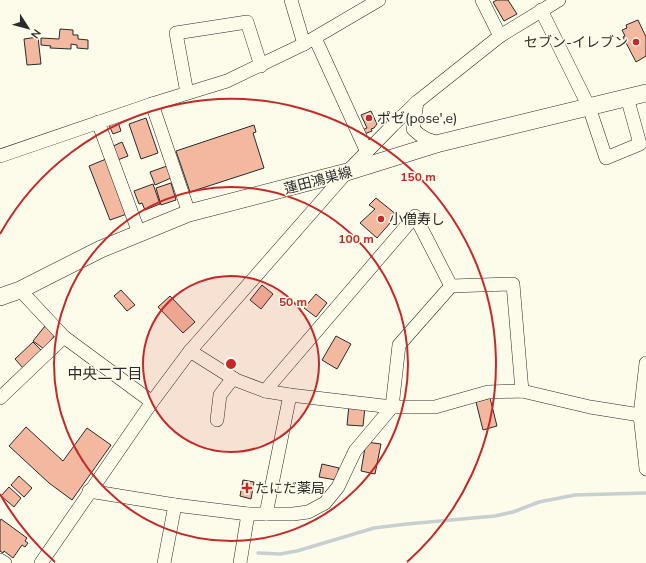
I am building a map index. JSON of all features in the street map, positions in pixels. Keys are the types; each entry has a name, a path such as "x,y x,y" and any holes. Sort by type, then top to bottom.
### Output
{"main road":[{"name":"蓮田鴻巣線","path":"0,297 20,290 101,249 189,213 348,172 440,143 646,93"}],"street":[{"path":"291,0 309,41 367,152"},
{"path":"0,156 152,104 227,81 261,66 309,41 379,0"},
{"path":"482,0 500,36"},
{"path":"41,563 89,491 190,351 348,172 417,102 500,36 559,0"},
{"path":"541,10 588,107 606,158 640,144 628,97"},
{"path":"187,93 176,33 247,22 261,66"},
{"path":"417,102 413,129 420,136 429,141 440,143"},
{"path":"152,104 189,213"},
{"path":"98,122 139,233"},
{"path":"265,391 415,216 451,286"},
{"path":"89,491 175,505 248,514 293,514 308,512 325,503 338,487 355,451 392,407 399,345 451,286 513,284 522,391"},
{"path":"20,290 64,337 152,402"},
{"path":"0,398 64,337"},
{"path":"190,351 233,378 265,391 290,395 392,407 435,407 488,392 522,391 640,415"},
{"path":"646,363 640,415 646,469"},
{"path":"217,420 220,395 233,378"},
{"path":"266,514 290,395"},
{"path":"164,563 175,505"},
{"path":"240,563 248,514"},
{"path":"0,560 5,563"}],"building":[{"path":"497,0 508,0 517,14 504,21 493,2"},
{"path":"638,20 646,37 646,56 636,62 623,37 625,36 622,30 627,28 626,25"},
{"path":"60,29 73,30 73,35 78,35 78,39 88,40 88,49 77,48 77,45 71,44 71,49 50,48 51,46 41,45 41,38 59,39"},
{"path":"38,37 41,64 27,65 24,39"},
{"path":"371,111 377,124 371,129 372,131 362,135 360,131 367,128 361,115"},
{"path":"146,118 158,153 141,159 129,124"},
{"path":"118,122 121,131 113,134 109,125"},
{"path":"254,125 256,132 253,133 264,168 190,192 176,151"},
{"path":"122,142 128,156 115,161 109,148"},
{"path":"106,159 127,214 110,220 89,166"},
{"path":"167,166 171,178 155,185 150,172"},
{"path":"171,183 176,200 161,205 156,188"},
{"path":"153,184 160,204 145,210 142,203 139,204 134,191"},
{"path":"376,198 397,215 377,238 360,223 375,209 369,205"},
{"path":"262,285 273,294 261,309 250,300"},
{"path":"121,290 135,305 127,311 114,296"},
{"path":"316,294 327,303 316,317 304,308"},
{"path":"170,296 195,322 183,333 158,307"},
{"path":"45,326 55,335 44,349 33,341"},
{"path":"336,336 351,344 337,369 322,360"},
{"path":"33,342 41,350 23,368 15,359"},
{"path":"490,398 497,426 483,430 476,402"},
{"path":"349,405 365,407 363,426 347,425"},
{"path":"26,427 63,461 87,428 111,445 72,500 49,483 9,446"},
{"path":"366,442 381,444 375,474 361,471"},
{"path":"322,464 339,468 336,480 319,477"},
{"path":"19,476 32,488 24,497 11,485"},
{"path":"243,480 254,482 251,499 240,496"},
{"path":"9,487 21,498 14,507 1,496"},
{"path":"1,519 27,538 25,541 28,543 25,547 22,545 13,558 4,551 3,553 0,551"}],"waterway":[{"path":"258,553 280,554 297,551 374,528 495,516 513,512 539,502 575,495 646,493"}],"place":[{"name":"セブン-イレブン","path":"636,42"},
{"name":"ポゼ(pose',e)","path":"369,118"},
{"name":"小僧寿し","path":"381,219"},
{"name":"たにだ薬局","path":"247,488"}],"district":[{"name":"中央二丁目","path":"105,374"}]}
